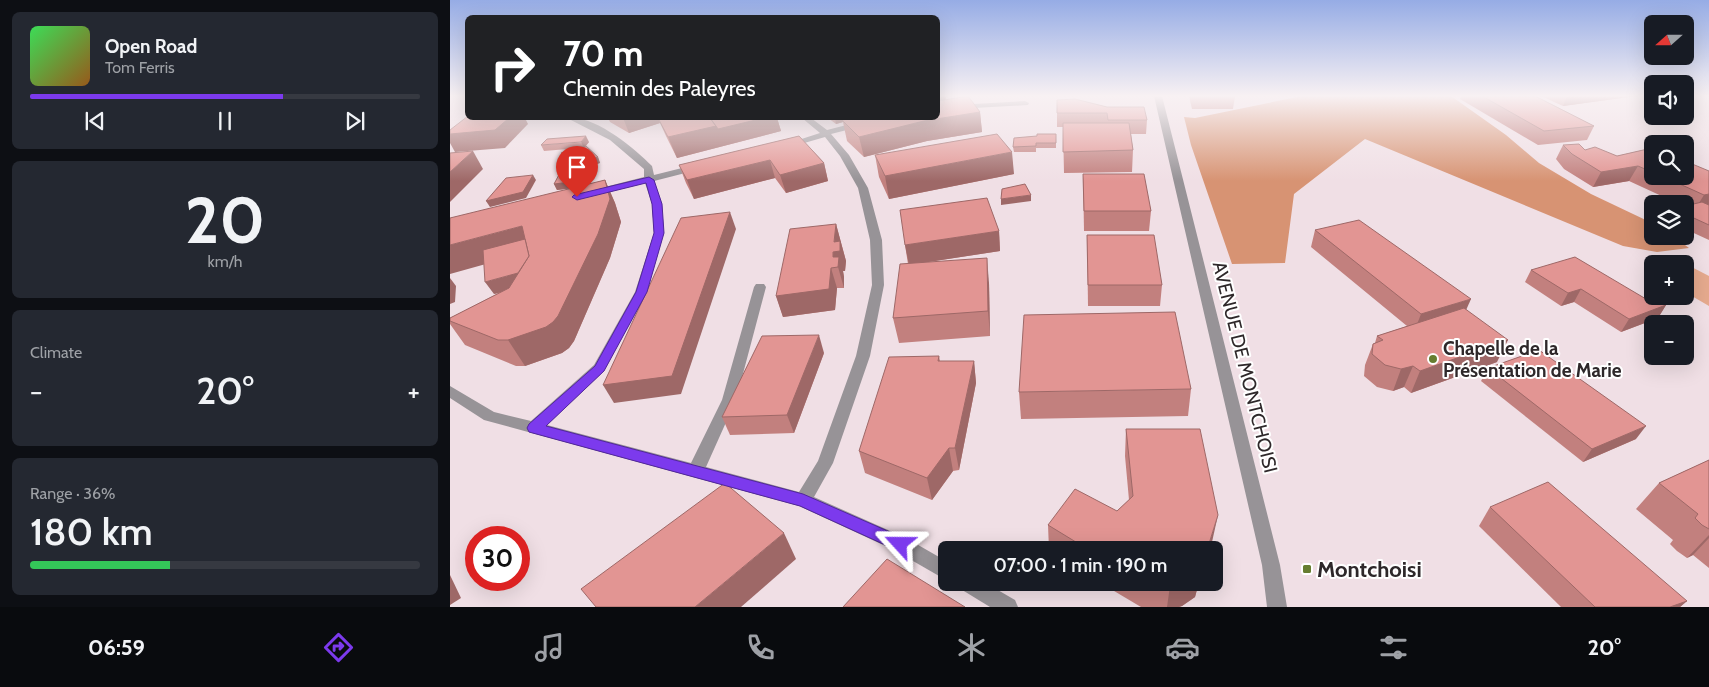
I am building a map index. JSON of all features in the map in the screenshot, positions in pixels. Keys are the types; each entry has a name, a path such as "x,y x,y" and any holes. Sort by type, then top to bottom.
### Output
{"street":[{"path":"534,428 599,368 641,292 659,233 657,204 649,180 648,168 634,153 603,133 584,124"},
{"path":"803,500 825,463 863,356 878,285 876,240 863,188 844,155 826,133 814,124"},
{"path":"780,147 855,124"},
{"name":"AVENUE DE MONTCHOISI","path":"1165,124 1269,556 1277,607"},
{"path":"583,196 706,165"},
{"path":"696,471 729,400 760,287"},
{"path":"450,391 489,416 803,500 900,544 938,566"},
{"path":"981,591 1008,607"}],"shaded area":[{"path":"1186,124 1491,124 1539,163 1591,194 1644,219 1644,245 1685,245 1689,248 1657,252 1623,246 1365,139 1294,194 1285,263 1232,264 1191,145"},
{"path":"1694,268 1709,276 1709,306 1694,297"}],"building":[{"path":"457,124 502,124 495,130 450,134 450,130"},
{"path":"661,124 715,124 716,126 668,137"},
{"path":"715,124 738,124 718,129"},
{"path":"846,124 910,124 859,137"},
{"path":"1063,124 1129,124 1133,150 1063,152"},
{"path":"1532,124 1591,124 1594,126 1544,131"},
{"path":"997,134 1012,152 885,176 875,155"},
{"path":"1037,134 1056,134 1056,143 1036,143 1036,146 1013,147 1014,138 1037,136"},
{"path":"586,136 581,142 541,145 547,139"},
{"path":"799,136 824,163 780,175 770,160 687,180 679,165"},
{"path":"1579,144 1585,150 1595,147 1617,156 1644,150 1644,169 1638,166 1601,172 1572,154 1563,145"},
{"path":"586,146 598,157 572,165 561,153"},
{"path":"473,151 450,172 450,153"},
{"path":"1694,165 1709,171 1709,194 1704,195 1682,185 1694,185"},
{"path":"585,168 579,181 554,184 561,171"},
{"path":"1083,174 1144,174 1151,211 1084,211"},
{"path":"533,175 523,192 486,201 506,178"},
{"path":"605,180 610,199 598,234 558,316 553,322 546,327 508,340 498,340 450,321 450,318 509,288 529,256 522,226 450,245 450,218"},
{"path":"1025,184 1031,195 1001,199 1002,189"},
{"path":"987,198 999,231 905,245 900,210"},
{"path":"1702,202 1709,205 1709,225 1694,218 1694,204"},
{"path":"730,212 672,376 603,385 681,218"},
{"path":"1359,220 1471,299 1421,314 1315,230"},
{"path":"836,224 834,242 840,241 840,251 833,252 833,257 839,257 838,267 831,268 829,289 776,296 790,229"},
{"path":"1087,235 1154,235 1162,285 1088,285"},
{"path":"525,239 529,256 518,273 485,282 483,250"},
{"path":"1575,257 1644,298 1644,305 1666,305 1629,319 1581,289 1568,293 1531,270"},
{"path":"987,258 988,311 893,318 900,264"},
{"path":"1464,308 1508,340 1420,371 1413,366 1401,369 1385,365 1372,354 1373,344 1383,340 1377,336"},
{"path":"1175,312 1191,389 1019,392 1024,315"},
{"path":"819,335 787,415 722,417 762,336"},
{"path":"1539,350 1646,426 1592,449 1488,368"},
{"path":"939,356 938,361 974,361 955,448 949,448 927,478 859,451 889,357"},
{"path":"1126,429 1200,429 1218,515 1210,541 1074,541 1048,525 1075,489 1117,511 1133,496"},
{"path":"1709,460 1709,529 1695,518 1698,514 1659,483"},
{"path":"1548,482 1687,601 1670,607 1595,607 1490,507"},
{"path":"725,483 784,533 695,607 596,607 581,589"},
{"path":"887,559 965,607 843,607"}],"place":[{"name":"Chapelle de la Présentation de Marie","path":"1433,359"},
{"name":"Montchoisi","path":"1307,569"}],"route":[{"path":"577,197 649,180 657,204 659,233 641,292 599,368 534,428 803,500 900,544"}]}
